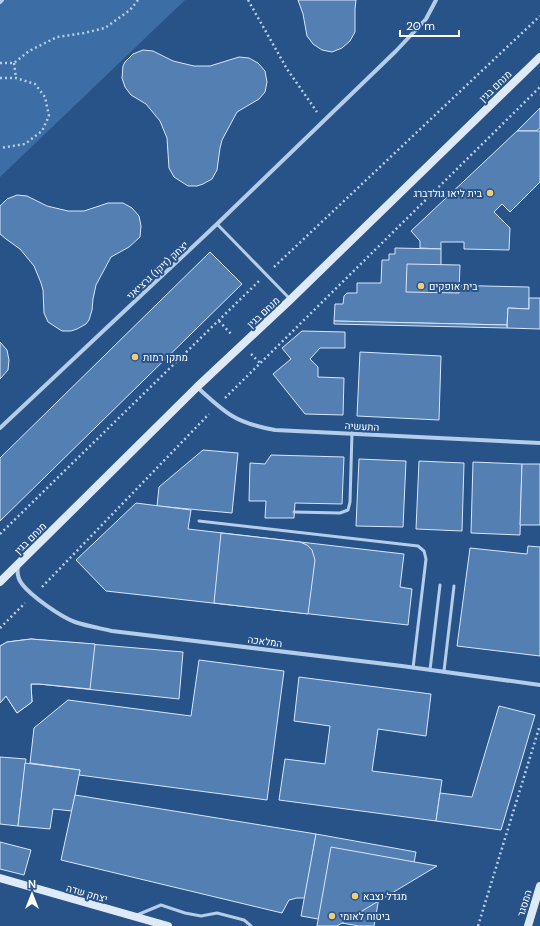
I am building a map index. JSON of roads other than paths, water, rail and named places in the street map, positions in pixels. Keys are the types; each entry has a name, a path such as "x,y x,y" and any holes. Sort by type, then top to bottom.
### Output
{"street":[{"name":"יצחק (זיקו) גרציאני","path":"0,428 217,224 396,50 426,19 436,0"},
{"name":"מנחם בגין","path":"0,582 197,387 290,300 540,57"},
{"name":"התעשיה","path":"197,387 228,415 240,421 276,430 540,443"},
{"name":"המלאכה","path":"18,564 19,579 21,584 61,615 74,622 112,631 540,685"},
{"name":"יצחק שדה","path":"0,878 168,926"},
{"name":"המסגר","path":"528,926 540,886"}],"lane":[{"path":"217,224 290,300"},
{"path":"294,512 340,513 348,510 350,502 352,433"},
{"path":"199,521 418,546 424,551 426,559 413,668"},
{"path":"430,670 440,585"},
{"path":"444,672 454,586"},
{"path":"134,917 161,905 185,913 201,916 217,913 244,920 251,926"}],"place":[{"name":"בית ליאו גולדברג","path":"490,193"},
{"name":"בית אופקים","path":"421,286"},
{"name":"מתקן רמות","path":"135,357"},
{"name":"מגדל נצבא","path":"355,896"},
{"name":"ביטוח לאומי","path":"332,916"}]}
